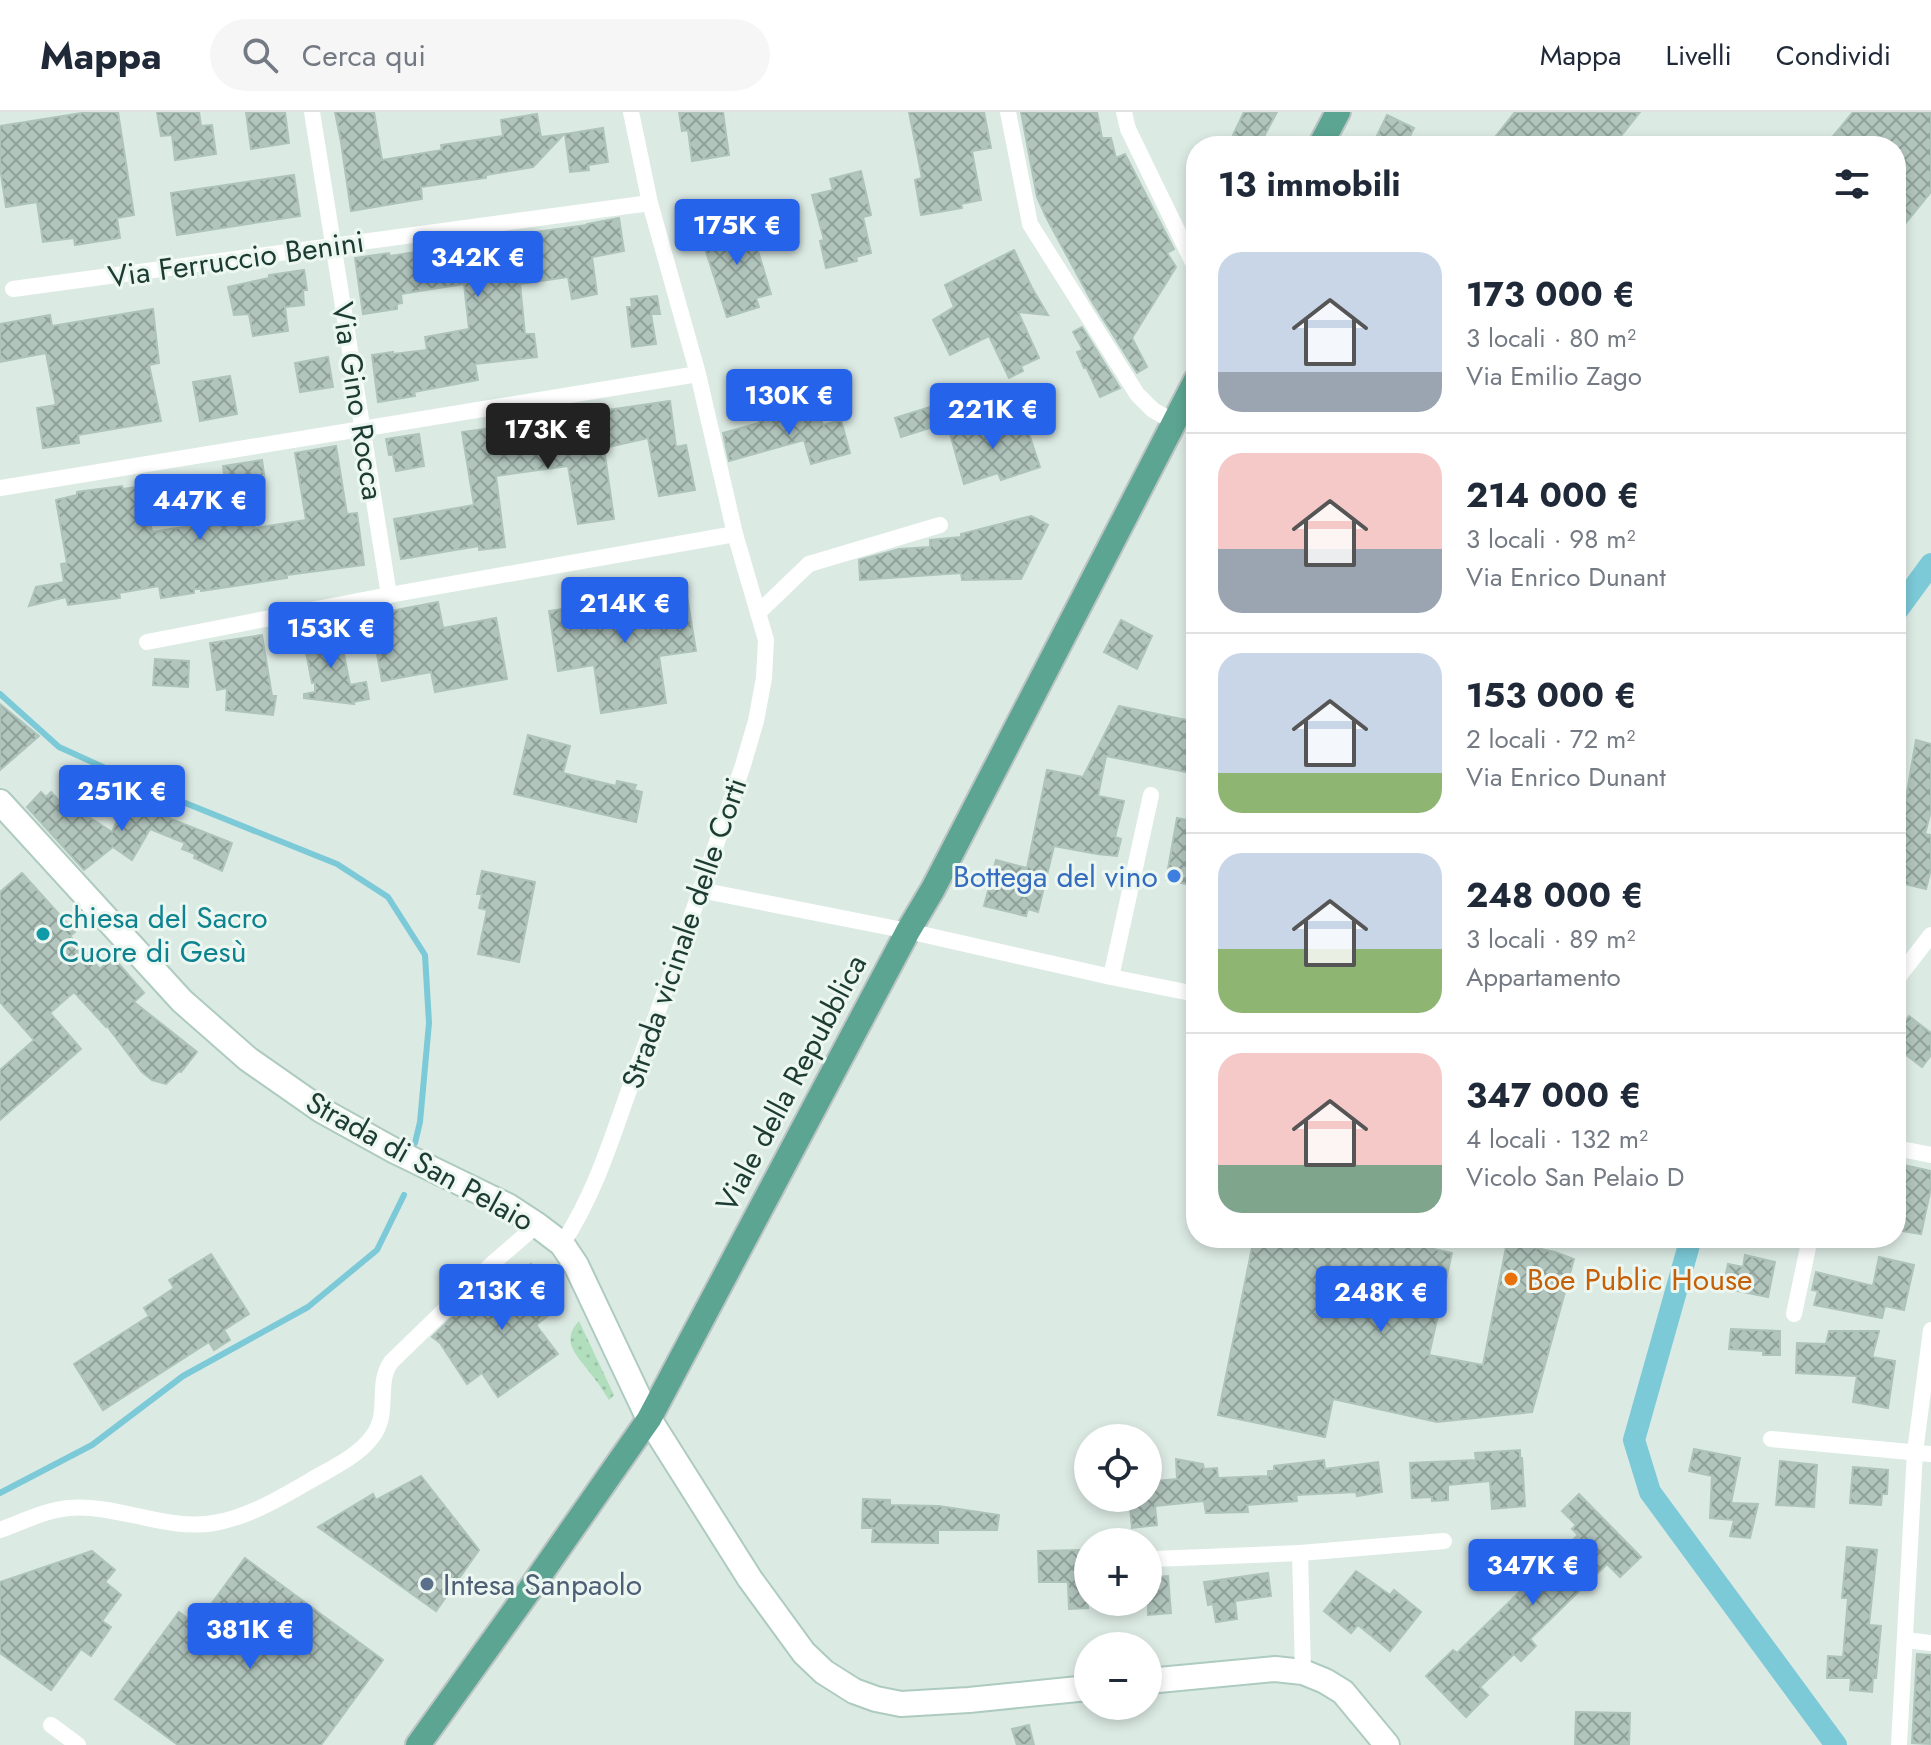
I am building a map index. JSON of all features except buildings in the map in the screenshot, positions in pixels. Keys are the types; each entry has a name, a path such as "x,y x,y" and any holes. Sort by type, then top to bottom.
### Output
{"main road":[{"path":"1325,136 1338,112"},
{"name":"Viale della Repubblica","path":"418,1745 649,1419 938,878 1186,399"},
{"name":"Strada di San Pelaio","path":"0,802 182,1001 248,1059 321,1110 395,1151 508,1206 562,1244 576,1265 649,1419 750,1579 804,1653 824,1672 854,1691 901,1704 1074,1689"},
{"path":"1162,1680 1275,1669 1303,1672 1343,1692 1387,1745"}],"street":[{"name":"Via Gino Rocca","path":"312,112 389,595"},
{"name":"Strada vicinale delle Corti","path":"562,1244 592,1190 650,1035 743,765 764,678 766,640 735,534 698,374 650,203 631,112"},
{"path":"1008,112 1030,224 1137,394 1153,410 1174,422"},
{"path":"1124,112 1128,129 1186,248"},
{"name":"Via Ferruccio Benini","path":"13,289 650,203"},
{"path":"0,488 698,374"},
{"path":"758,613 809,564 940,525"},
{"path":"147,642 389,595 735,534"},
{"path":"1111,977 1151,795"},
{"path":"700,890 908,931 1186,992"},
{"path":"1906,967 1931,935"},
{"path":"1906,1150 1931,1155"},
{"path":"0,1530 68,1508 107,1510 180,1525 214,1523 285,1496 347,1459 367,1443 381,1420 384,1375 391,1362 494,1262 537,1225"},
{"path":"1794,1314 1808,1248"},
{"path":"1899,1745 1931,1330"},
{"path":"1771,1439 1923,1453"},
{"path":"1162,1559 1300,1553 1444,1541"},
{"path":"1300,1553 1303,1672"},
{"path":"1905,1640 1931,1643"},
{"path":"51,1725 78,1745"}],"green space":[{"path":"579,1321 614,1395 609,1400 571,1344 573,1329"}],"waterway":[{"path":"1906,598 1931,564"},
{"path":"0,694 59,747 158,792 337,864 388,897 425,955 429,1023 420,1122 415,1143"},
{"path":"0,1493 92,1445 183,1376 308,1307 377,1250 404,1195"},
{"path":"1688,1248 1634,1440 1650,1492 1836,1745"}],"place":[{"name":"Bottega del vino","path":"1174,876"},
{"name":"chiesa del Sacro Cuore di Gesù","path":"43,934"},
{"name":"Boe Public House","path":"1511,1279"},
{"name":"Intesa Sanpaolo","path":"427,1584"}]}
